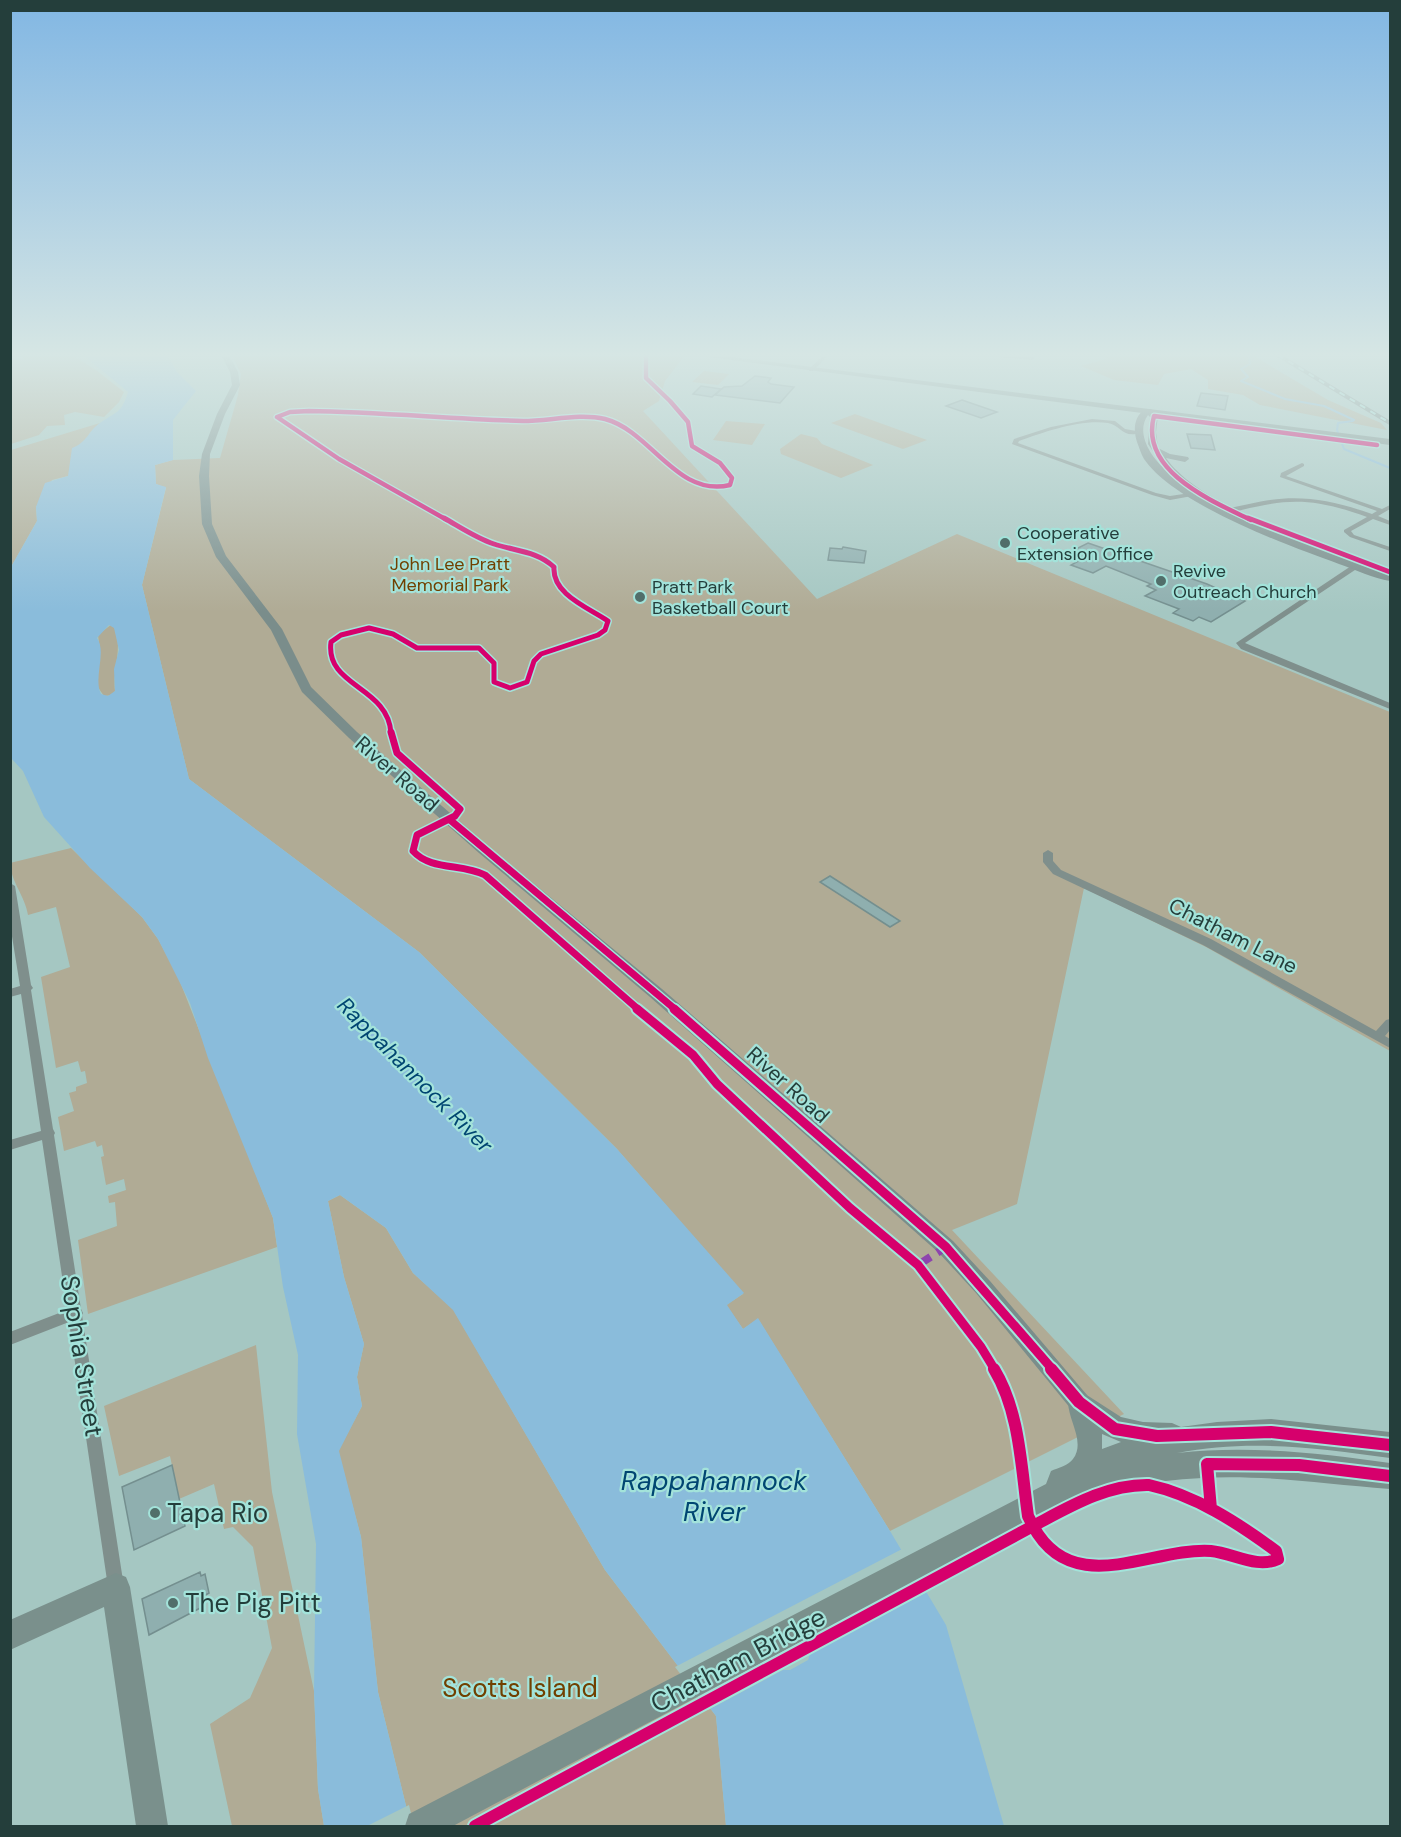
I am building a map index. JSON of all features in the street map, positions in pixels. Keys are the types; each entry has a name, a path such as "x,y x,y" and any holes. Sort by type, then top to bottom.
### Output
{"main road":[{"path":"1358,441 1390,445"},
{"path":"1079,1402 1108,1426 1123,1432 1157,1436 1213,1436 1280,1432 1390,1445"},
{"path":"1079,1402 1090,1438 1088,1457 1082,1469"},
{"path":"1213,1436 1134,1451 1082,1469 1061,1480 1056,1493 1071,1493 1112,1479 1161,1468 1236,1462 1327,1466 1390,1476"},
{"name":"Chatham Bridge","path":"421,1827 1056,1493"},
{"path":"10,1635 116,1587"},
{"name":"Sophia Street","path":"116,1587 152,1827"}],"street":[{"name":"River Road","path":"211,441 206,454 204,476 207,524 220,557 276,629 306,689 353,735 484,850 656,993 946,1247 983,1287 1079,1402"},
{"path":"1016,441 1015,444 1154,494 1170,498 1190,495"},
{"path":"1139,441 1150,459 1190,495 1390,578"},
{"path":"1151,441 1154,448 1172,470 1194,489 1227,511 1286,499 1304,499 1330,503 1390,523"},
{"path":"1154,448 1168,456 1185,459 1173,462 1172,470"},
{"path":"1302,465 1283,474 1282,477 1382,511"},
{"path":"1390,507 1347,529 1347,532 1390,549"},
{"path":"1390,572 1360,565 1240,641 1244,647 1390,706"},
{"name":"Chatham Lane","path":"1048,853 1048,862 1054,870 1207,942 1390,1044"},
{"name":"Sophia Street","path":"10,886 116,1587"},
{"path":"10,993 27,988"},
{"path":"1378,1036 1390,1023"},
{"path":"10,1145 49,1132"},
{"path":"10,1339 76,1313"}],"green space":[{"path":"42,441 85,441 68,476 52,480 36,507 37,521 11,567 11,450"},
{"name":"John Lee Pratt Memorial Park","path":"225,441 671,441 817,599 957,534 1390,712 1390,1051 1206,947 1084,888 1017,1204 952,1230 1124,1414 890,1531 758,1319 743,1329 726,1305 743,1294 617,1149 419,952 189,779 142,585 166,488 156,484 155,465 173,460 220,458"},
{"path":"719,441 755,441 752,445"},
{"path":"792,441 819,441 822,444 873,465 841,478 781,454 780,449"},
{"path":"880,441 925,441 903,449"},
{"path":"112,624 118,639 115,691 112,695 104,696 97,686 100,650 98,635"},
{"path":"71,848 142,917 158,939 177,974 273,1218 277,1247 88,1314 78,1240 117,1226 115,1202 109,1203 108,1196 126,1190 124,1179 106,1185 101,1157 104,1156 102,1145 97,1147 95,1141 64,1151 58,1117 74,1111 69,1093 76,1091 76,1087 87,1083 85,1071 81,1072 78,1061 56,1068 41,977 70,967 56,907 28,915 10,863"},
{"name":"Scotts Island","path":"340,1195 386,1228 413,1273 453,1309 605,1570 716,1716 726,1826 411,1826 378,1692 361,1537 338,1451 362,1406 357,1377 364,1344 344,1277 328,1201"},
{"path":"256,1345 272,1492 314,1691 318,1789 324,1826 232,1826 210,1724 250,1698 272,1648 253,1547 233,1527 224,1529 214,1484 179,1499 170,1456 119,1476 104,1406"}],"water":[{"name":"Rappahannock River","path":"83,441 173,441 173,460 155,465 156,484 166,487 142,585 189,779 419,952 617,1149 744,1293 727,1305 743,1329 758,1318 946,1625 1004,1826 726,1826 716,1716 605,1570 453,1310 413,1273 386,1228 340,1195 328,1201 344,1277 364,1344 357,1377 362,1406 339,1451 361,1537 378,1692 411,1826 324,1826 318,1789 314,1691 316,1544 297,1434 298,1355 283,1287 273,1218 208,1058 190,1003 158,939 142,917 90,868 44,817 23,771 11,758 11,567 37,521 36,507 45,483 68,476 72,448","holes":["109,625 114,628 119,650 114,669 115,691 108,696 101,694 98,680 101,650 97,638"]}],"pier":[{"path":"904,1548 929,1591 810,1654 808,1660 790,1670 783,1670 708,1710 675,1667"},
{"path":"409,1805 414,1826 367,1826"}],"building":[{"path":"1189,441 1213,441 1215,450 1191,448"},
{"path":"1088,543 1207,584 1245,601 1211,622 1199,617 1193,621 1173,613 1179,609 1145,596 1156,590 1147,586 1151,584 1106,566 1093,573 1071,565 1084,558 1070,552"},
{"path":"843,547 866,551 864,563 828,560 830,548 842,549"},
{"path":"830,876 900,921 890,927 820,882"},
{"name":"Tapa Rio","path":"172,1465 185,1526 134,1550 122,1487"},
{"name":"The Pig Pitt","path":"200,1572 201,1576 205,1574 209,1593 202,1597 204,1606 149,1635 142,1599"}],"waterway":[{"path":"1341,441 1344,449 1390,468"}],"marked path":[{"path":"918,1265 946,1247"}],"cycle path":[{"path":"309,441 486,541 540,556 554,567 553,579 558,588 608,621 605,630 598,635 541,654 534,661 527,682 510,688 494,682 494,663 479,648 417,648 393,634 369,628 341,635 331,642 329,652 337,670 371,695 384,709 390,722 393,746 397,753 460,809 455,816 417,835 413,851 419,858 435,864 466,867 485,875 598,977 693,1055 717,1084 850,1208 918,1265 981,1347 1005,1387 1012,1411 1028,1516 1033,1526"},
{"path":"641,441 686,477 702,485 716,488 730,485 732,478 725,467 692,446 692,441"},
{"path":"1152,441 1154,448 1169,469 1193,489 1224,507 1297,539 1390,572"},
{"path":"1344,441 1377,445"},
{"path":"449,819 656,993 946,1247 983,1287 1079,1402 1115,1429 1157,1436 1271,1432 1390,1445"},
{"path":"1211,1509 1207,1464 1299,1465 1390,1476"},
{"path":"1149,1485 1179,1494 1233,1522 1276,1551 1278,1559 1268,1564 1211,1551 1177,1554 1139,1563 1083,1565 1059,1555 1041,1540 1033,1526 1081,1500 1115,1490 1149,1485"},
{"path":"475,1826 1033,1526"}],"place":[{"name":"Cooperative Extension Office","path":"1005,543"},
{"name":"Revive Outreach Church","path":"1161,581"},
{"name":"Pratt Park Basketball Court","path":"640,597"},
{"name":"Tapa Rio","path":"155,1513"},
{"name":"The Pig Pitt","path":"173,1603"}]}
